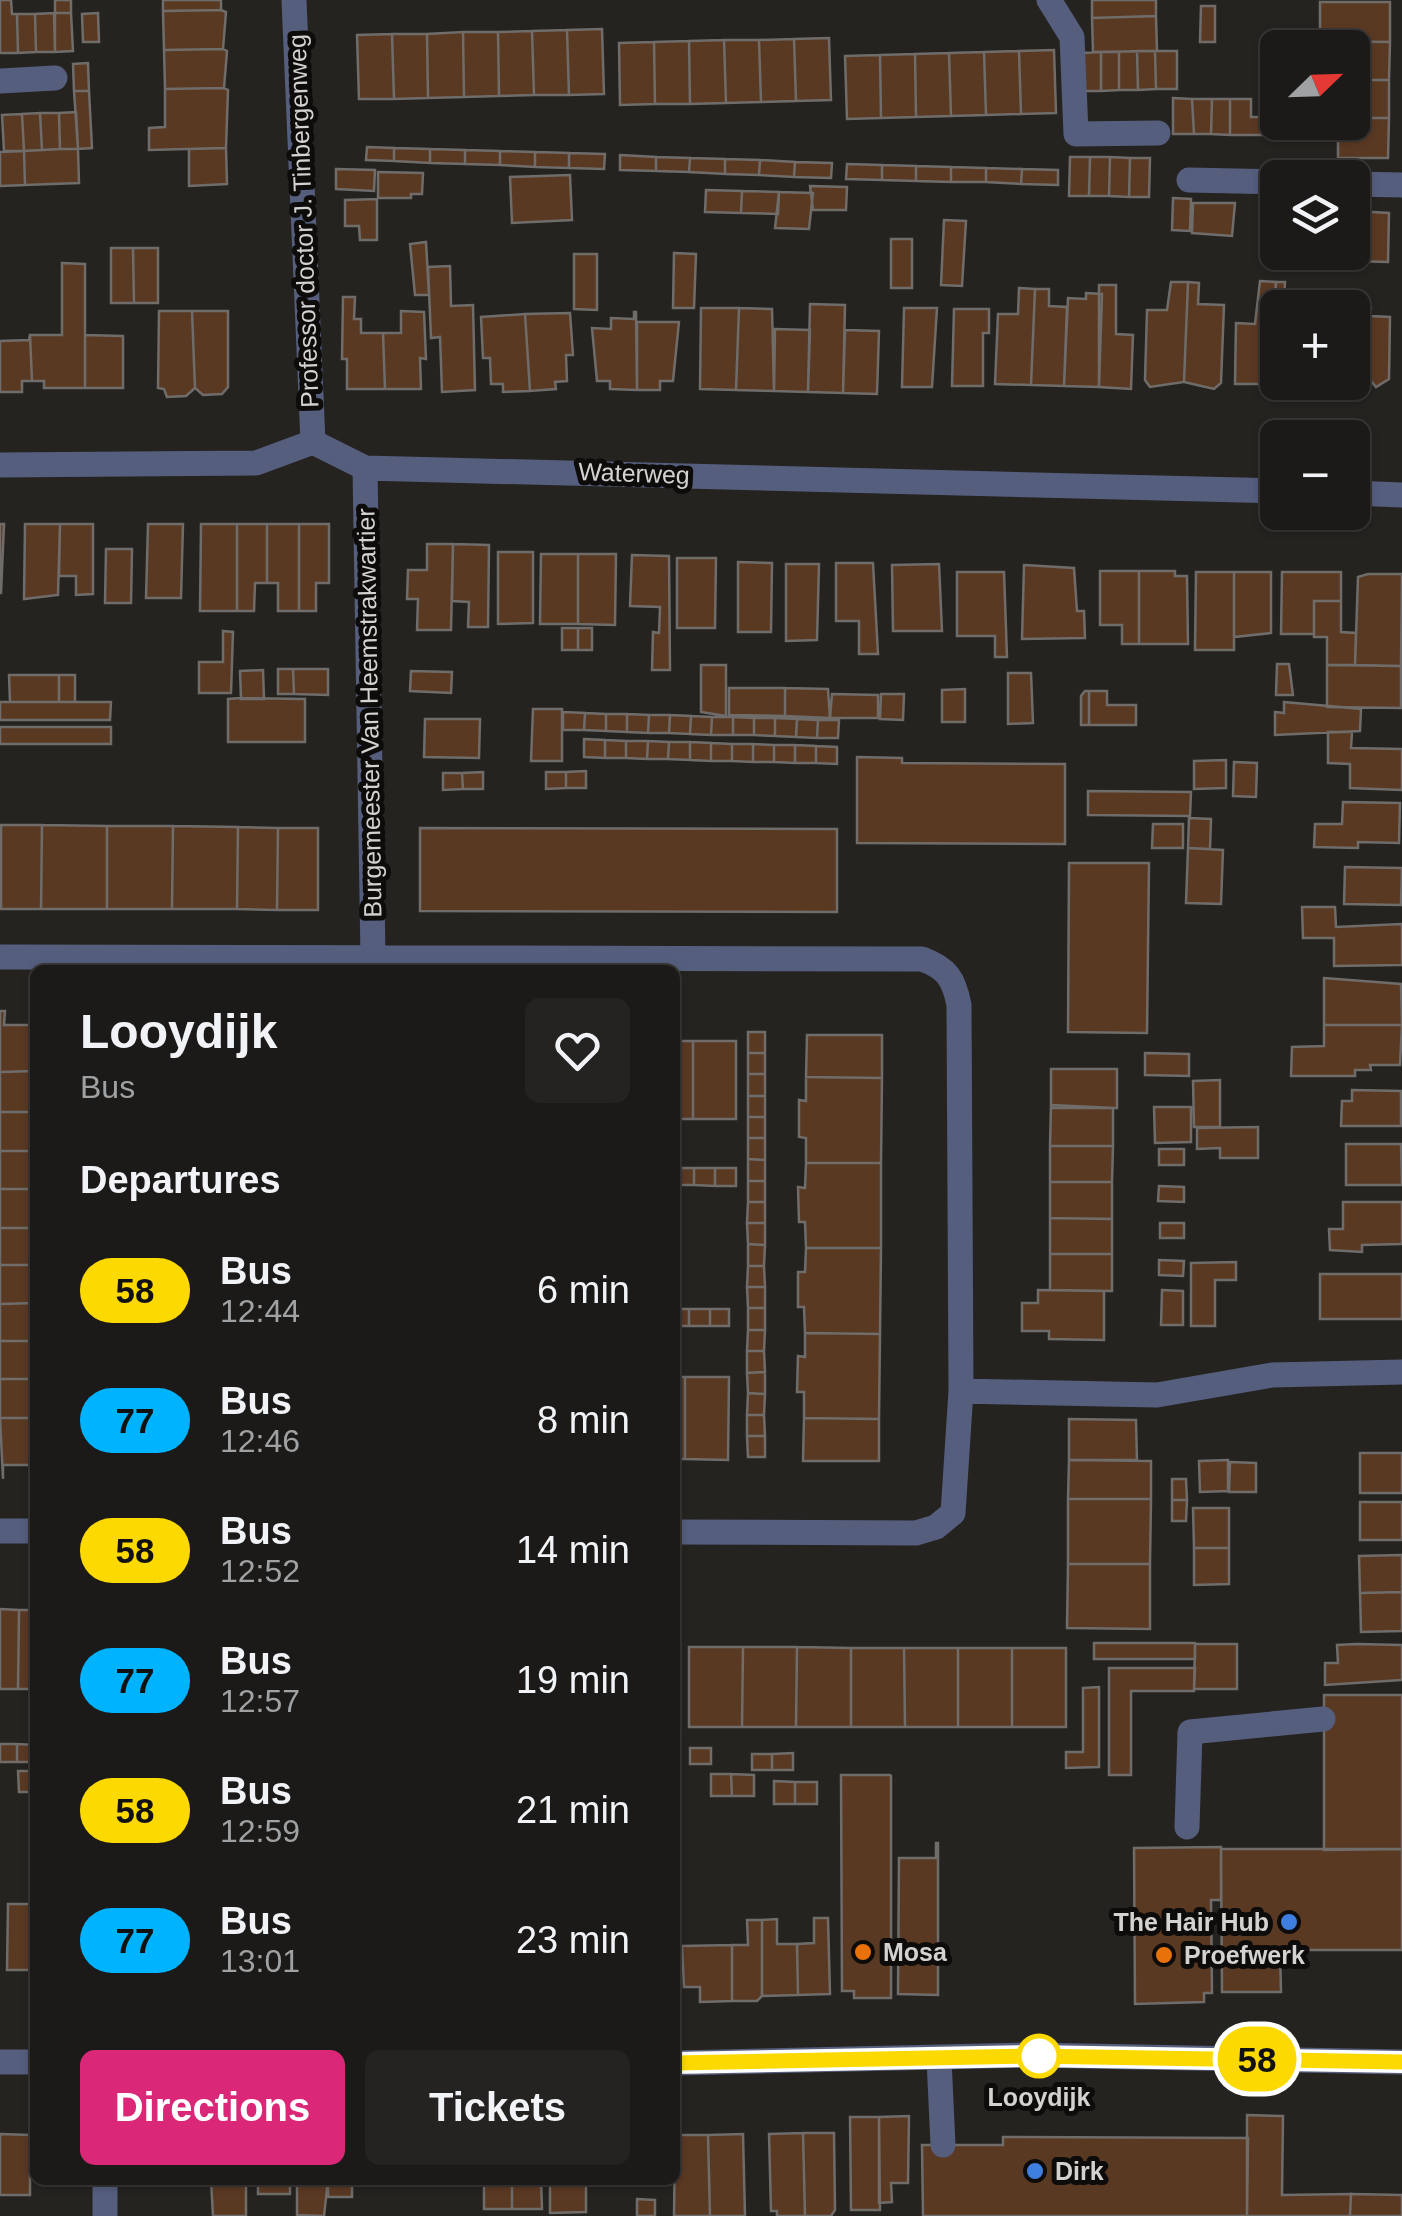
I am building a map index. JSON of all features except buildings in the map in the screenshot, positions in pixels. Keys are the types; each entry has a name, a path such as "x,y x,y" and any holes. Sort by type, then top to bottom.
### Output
{"street":[{"name":"Professor doctor J. Tinbergenweg","path":"294,0 313,442"},
{"path":"1049,0 1072,37 1076,134 1158,133"},
{"path":"0,80 55,78"},
{"path":"1189,180 1260,182"},
{"path":"1370,184 1402,185"},
{"path":"0,465 256,463 313,442"},
{"name":"Waterweg","path":"313,442 366,468 1260,491"},
{"name":"Burgemeester Van Heemstrakwartier","path":"366,468 373,958"},
{"path":"1370,494 1402,495"},
{"path":"0,957 922,959 942,966 954,982 959,1005 960,1391 952,1512 936,1527 916,1532 680,1532"},
{"path":"960,1391 1157,1396 1272,1375 1402,1372"},
{"path":"0,1531 30,1531"},
{"path":"1188,1828 1190,1732 1323,1719"},
{"path":"680,2063 1031,2056 1402,2062"},
{"path":"939,2059 943,2145"},
{"path":"0,2062 30,2062"},
{"path":"105,2185 105,2216"}],"bus line":[{"name":"58","path":"680,2063 1031,2056 1402,2062"}],"place":[{"name":"The Hair Hub","path":"1289,1922"},
{"name":"Mosa","path":"863,1952"},
{"name":"Proefwerk","path":"1164,1955"},
{"name":"Looydijk","path":"1039,2056"},
{"name":"Dirk","path":"1035,2171"}]}
